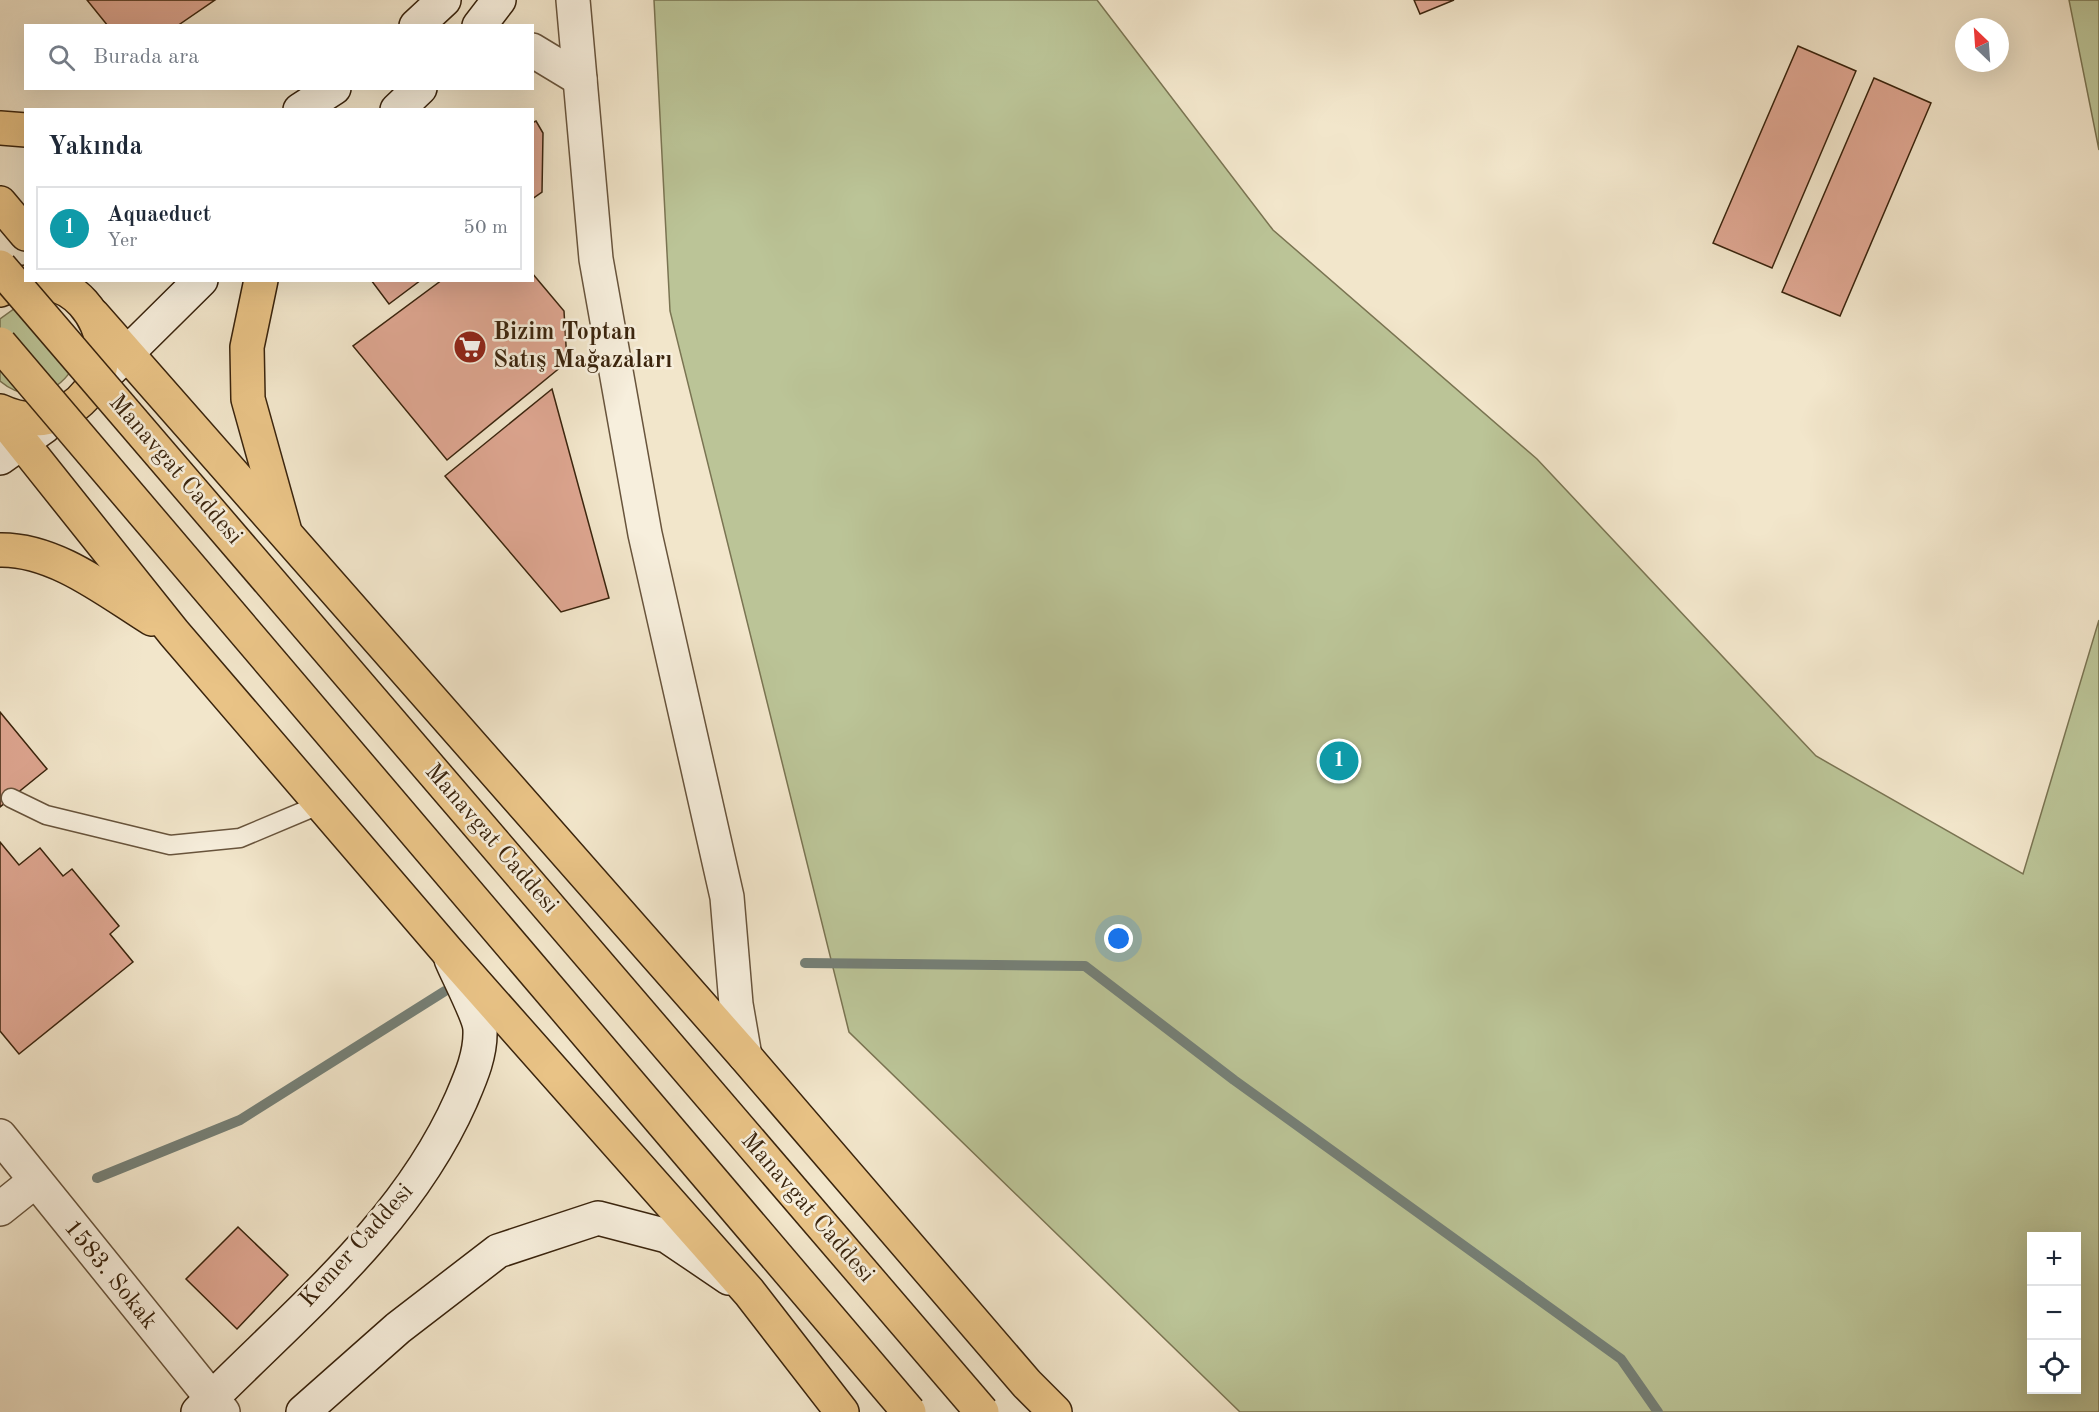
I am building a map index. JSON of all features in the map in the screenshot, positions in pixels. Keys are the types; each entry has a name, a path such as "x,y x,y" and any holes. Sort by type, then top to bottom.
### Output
{"highway":[{"path":"0,128 24,130"},
{"path":"0,203 24,232"},
{"path":"9,279 24,280"},
{"name":"Manavgat Caddesi","path":"9,279 982,1412"},
{"path":"39,282 57,285 78,297 745,1056 1027,1384 1055,1412"},
{"path":"261,282 247,347 248,399 286,535"},
{"path":"0,413 15,419 37,420 70,409 95,383 102,360 102,336 78,297"},
{"path":"0,344 909,1412"},
{"path":"0,413 11,451 174,633 448,952 749,1292 842,1412"},
{"path":"0,550 13,550 65,566 174,633"}],"street":[{"path":"418,24 444,0"},
{"path":"573,0 596,259 645,534 727,897 736,1004 745,1056"},
{"path":"534,51 580,79"},
{"path":"303,108 331,90"},
{"path":"399,108 418,90"},
{"path":"11,451 70,409 199,282"},
{"name":"Kemer Caddesi","path":"211,1408 398,1207 443,1139 473,1071 480,1029 448,952"},
{"name":"1583. Sokak","path":"0,1136 211,1408"},
{"path":"0,1209 35,1181"},
{"path":"303,1412 398,1328 498,1251 598,1218 667,1236 749,1292"}],"lane":[{"path":"11,798 46,815 170,845 240,838 321,804"}],"green space":[{"path":"654,0 1097,0 1273,230 1537,459 1816,756 2023,874 2099,620 2099,1412 1240,1412 849,1032 670,311"},
{"path":"2069,0 2099,0 2099,150"},
{"path":"18,306 75,364 60,383 51,389 31,394 10,388 0,381 0,319"}],"building":[{"path":"87,0 215,0 180,24 106,24"},
{"path":"1414,0 1454,0 1420,14"},
{"path":"1798,46 1856,71 1772,268 1713,243"},
{"path":"1874,78 1931,103 1840,316 1782,292"},
{"path":"536,121 543,133 542,192 534,198 534,122"},
{"path":"534,275 564,311 567,362 447,460 353,346 439,282 534,282"},
{"path":"372,282 418,282 389,304"},
{"path":"552,389 609,598 561,612 445,476"},
{"path":"0,712 47,769 0,807"},
{"path":"0,842 19,865 40,848 63,876 72,869 119,926 110,934 133,962 19,1054 0,1031"},
{"path":"238,1227 288,1275 237,1329 186,1279"}],"waterway":[{"path":"805,963 1085,966 1234,1080 1621,1359 1658,1412"},
{"path":"97,1178 240,1120 445,991"}],"place":[{"name":"Bizim Toptan Satış Mağazaları","path":"470,347"},
{"name":"Aquaeduct","path":"1339,761"}]}
